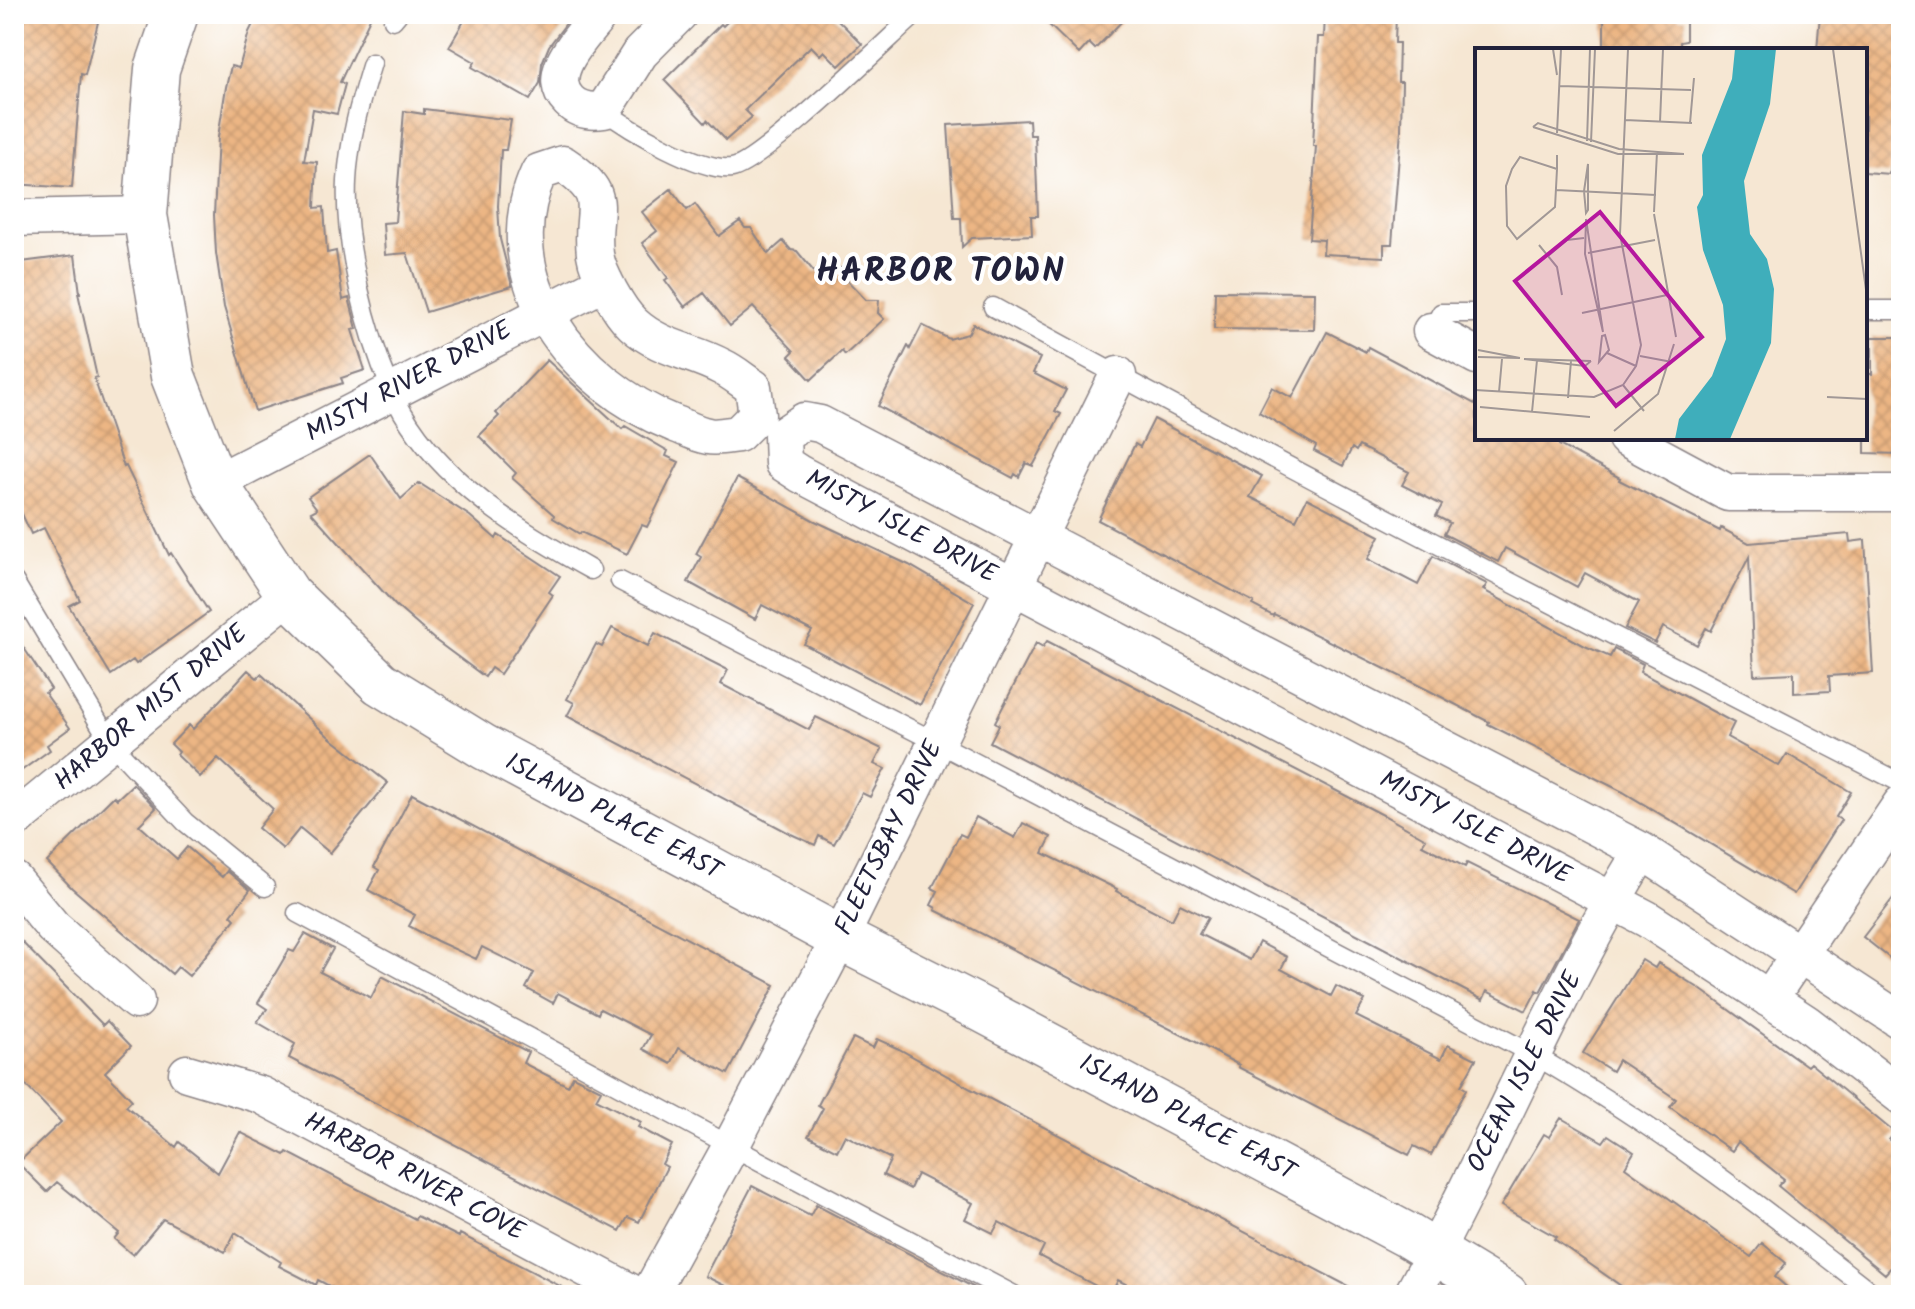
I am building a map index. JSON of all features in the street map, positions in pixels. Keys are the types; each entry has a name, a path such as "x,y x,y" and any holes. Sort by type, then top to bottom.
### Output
{"street":[{"name":"ISLAND PLACE EAST","path":"176,14 157,69 145,215 173,376 215,483 289,595 380,683 496,754 1437,1251 1506,1295"},
{"path":"600,14 565,59 560,81 564,95 575,106 592,112 604,110 640,53 679,14"},
{"path":"563,164 587,180 597,207 595,254 605,282 633,324 672,349 721,366 753,387 757,415 738,434 708,436 651,414 611,390 571,353 543,312 527,267 523,234 530,192 539,172 563,164"},
{"path":"14,218 145,215"},
{"name":"MISTY RIVER DRIVE","path":"215,483 605,282"},
{"path":"1431,331 1475,355"},
{"name":"FLEETSBAY DRIVE","path":"649,1295 840,938 1118,375"},
{"name":"MISTY ISLE DRIVE","path":"1901,1021 1642,851 820,424 804,421 782,436 783,463 800,474 1647,919 1806,1023 1901,1096"},
{"path":"1630,440 1728,493 1901,493"},
{"name":"HARBOR MIST DRIVE","path":"14,821 289,595"},
{"path":"1769,999 1901,804"},
{"name":"OCEAN ISLE DRIVE","path":"1412,1295 1437,1251 1532,1054 1612,900 1642,851"},
{"path":"14,880 53,927 136,1001"},
{"name":"HARBOR RIVER COVE","path":"187,1073 261,1095 636,1295"}],"lane":[{"path":"604,110 626,127 675,152 702,163 733,168 764,150 916,14"},
{"path":"372,63 352,127 346,183 350,247 370,328 392,391 421,439 455,477 538,540 591,570"},
{"path":"993,307 1567,611 1901,783"},
{"path":"1867,310 1901,310"},
{"path":"1431,331 1441,313 1475,313"},
{"path":"14,581 111,743 185,822 265,887"},
{"path":"620,581 936,742 1605,1095 1756,1201 1875,1295"},
{"path":"297,913 1014,1295"}],"building":[{"path":"14,14 100,14 85,75 81,74 72,188 14,184"},
{"path":"258,14 372,14 340,82 345,84 337,114 313,109 304,161 317,162 315,208 324,207 327,253 336,251 343,300 349,298 357,329 352,330 365,370 341,378 343,383 255,411 224,307 214,215 218,137 226,87 231,66 239,68 249,32"},
{"path":"468,14 573,14 549,46 542,63 540,83 530,100 472,67 475,62 449,47"},
{"path":"735,14 832,14 862,44 839,66 824,51 820,55 811,46 745,110 752,117 726,140 664,80"},
{"path":"1038,14 1129,14 1095,49 1089,43 1079,54"},
{"path":"1325,14 1396,14 1398,82 1402,82 1401,130 1392,244 1384,244 1384,257 1323,254 1324,240 1309,239 1316,146 1313,146 1318,37 1324,37"},
{"path":"1604,14 1678,14 1678,18 1686,18 1686,41 1680,42 1680,48 1604,48"},
{"path":"1820,14 1901,14 1901,49 1889,174 1867,172 1867,48 1817,48"},
{"path":"424,109 511,120 506,150 501,150 498,206 500,239 512,286 426,312 407,253 385,255 383,223 395,222 404,111 424,114"},
{"path":"1029,120 1030,135 1035,135 1038,216 1031,216 1032,235 972,238 962,247 961,218 954,218 948,125"},
{"path":"671,189 687,210 695,204 719,236 740,221 745,228 751,228 768,254 783,241 791,250 797,251 815,273 829,261 836,268 845,268 844,277 866,300 879,300 878,313 884,319 845,355 842,351 811,380 789,356 794,351 753,307 730,326 704,293 685,307 642,243 657,231 642,212"},
{"path":"75,255 78,293 97,377 94,378 124,467 169,555 171,553 209,612 136,664 133,660 111,675 69,606 80,600 44,528 31,534 14,496 14,263"},
{"path":"1215,291 1315,292 1314,330 1214,329"},
{"path":"973,324 1040,358 1033,373 1066,390 1055,411 1061,414 1033,466 1026,463 1019,477 1015,474 1013,478 878,406 922,325 949,339 968,334"},
{"path":"1327,332 1366,352 1368,347 1475,404 1475,440 1561,440 1559,445 1619,480 1749,543 1849,534 1850,542 1865,540 1873,673 1829,676 1830,691 1794,693 1794,673 1754,675 1749,557 1711,631 1706,628 1697,645 1663,627 1655,643 1625,628 1639,602 1585,573 1577,587 1505,548 1498,562 1444,534 1450,523 1436,516 1442,505 1402,485 1409,472 1359,446 1356,451 1352,448 1343,466 1314,451 1316,446 1259,412 1272,387 1292,398"},
{"path":"1872,337 1901,337 1901,454 1865,453 1867,374 1872,374"},
{"path":"547,360 622,429 625,426 668,451 666,456 679,462 647,527 642,525 627,554 580,534 553,518 554,515 512,478 516,473 479,436 499,416 496,413"},
{"path":"1154,419 1262,476 1250,497 1296,520 1307,498 1380,536 1368,559 1418,585 1433,556 1487,584 1483,590 1585,646 1610,657 1614,649 1643,664 1640,672 1734,723 1727,737 1779,766 1787,754 1851,792 1836,817 1841,820 1794,894 1623,792 1430,691 1273,616 1252,605 1254,602 1098,520 1135,444 1140,447"},
{"path":"370,454 401,499 419,483 470,516 496,539 498,535 560,576 549,592 553,595 500,674 491,668 485,677 435,640 395,605 311,512 317,509 308,497"},
{"path":"737,478 813,520 909,565 974,603 920,705 804,644 812,631 762,605 755,619 688,582 701,557 696,554"},
{"path":"612,628 648,646 655,633 728,670 721,684 809,730 816,717 882,749 874,764 885,769 870,797 862,793 834,844 819,836 815,845 791,834 567,716 574,703 567,699 596,644 602,647"},
{"path":"14,633 51,689 45,693 70,728 47,745 50,750 14,776"},
{"path":"1047,641 1385,816 1426,839 1422,845 1465,867 1467,863 1579,919 1540,992 1537,990 1526,1011 1487,991 1483,1000 990,742 999,725 995,722 1036,643 1043,647"},
{"path":"248,670 257,678 261,674 328,736 388,783 330,853 300,828 283,849 258,828 273,809 218,758 200,777 177,755 179,752 171,744 189,725 193,729"},
{"path":"133,784 156,808 139,825 177,859 187,847 222,877 227,871 250,890 231,915 235,919 189,976 178,967 172,974 72,888 47,862 114,796 117,799"},
{"path":"412,794 775,985 728,1074 679,1048 671,1064 643,1049 651,1035 600,1009 598,1014 558,993 553,1003 526,988 534,973 482,947 476,959 437,941 409,926 415,915 368,890 379,870 374,867"},
{"path":"976,817 1015,838 1023,823 1051,837 1043,853 1172,920 1180,904 1208,918 1199,934 1250,960 1259,942 1287,957 1281,969 1331,996 1336,986 1365,1000 1356,1016 1441,1059 1448,1045 1476,1059 1461,1086 1466,1089 1431,1155 1414,1146 1409,1155 1194,1041 935,910 931,905 938,891 932,888 960,834 966,837"},
{"path":"1901,888 1901,967 1863,937"},
{"path":"14,934 103,1025 107,1021 131,1046 105,1072 132,1100 126,1106 176,1147 179,1142 218,1173 240,1132 285,1155 287,1152 415,1219 417,1216 459,1237 460,1234 577,1295 346,1295 318,1280 316,1285 279,1266 281,1262 235,1233 225,1252 163,1219 133,1255 114,1239 119,1233 57,1182 47,1192 18,1163 61,1122 14,1073"},
{"path":"305,934 333,949 320,972 371,998 382,976 528,1052 523,1063 568,1086 573,1076 601,1090 596,1099 641,1122 638,1127 672,1145 662,1164 667,1167 639,1222 628,1217 620,1231 289,1058 295,1044 257,1022 267,1009 258,1003 289,950 294,952"},
{"path":"1642,960 1655,968 1658,963 1697,987 1807,1066 1810,1063 1895,1133 1889,1140 1901,1150 1901,1256 1885,1274 1778,1186 1784,1179 1738,1142 1732,1151 1670,1107 1676,1099 1618,1060 1612,1071 1583,1053"},
{"path":"853,1038 873,1048 877,1039 899,1049 1365,1295 1147,1295 1118,1280 1111,1294 1039,1256 1044,1246 999,1222 993,1233 965,1219 973,1203 917,1174 910,1189 883,1175 891,1159 845,1135 837,1151 808,1136 823,1108 818,1105"},
{"path":"1561,1118 1603,1142 1608,1135 1634,1152 1625,1167 1751,1257 1762,1243 1786,1263 1775,1277 1796,1295 1634,1295 1554,1239 1556,1237 1501,1206 1544,1134 1549,1137"},
{"path":"752,1186 810,1216 816,1205 988,1295 743,1295 705,1276"}],"district":[{"name":"HARBOR TOWN","path":"941,272"}]}
